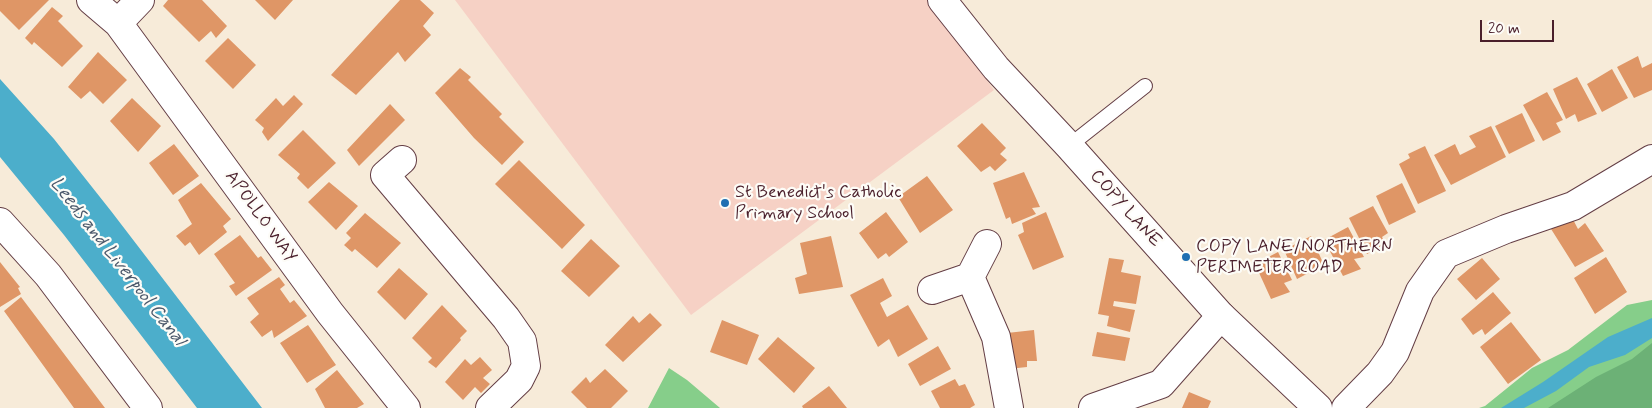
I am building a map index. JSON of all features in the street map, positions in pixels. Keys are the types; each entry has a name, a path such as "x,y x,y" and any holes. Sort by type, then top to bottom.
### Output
{"street":[{"name":"APOLLO WAY","path":"91,0 118,23 330,313 406,408"},
{"path":"118,23 140,0"},
{"name":"COPY LANE","path":"942,0 996,68 1069,146 1221,316 1318,408"},
{"path":"1346,408 1380,373 1395,352 1420,291 1446,254 1506,229 1574,206 1652,159"},
{"path":"402,160 385,175 444,242 506,318 522,341 526,366 519,380 490,408"},
{"path":"0,222 48,275 148,408"},
{"path":"932,290 970,278 987,244"},
{"path":"970,278 996,337 1010,408"},
{"path":"1094,408 1161,384 1221,316"}],"lane":[{"path":"1069,146 1145,86"}],"shaded area":[{"name":"St Benedict's Catholic Primary School","path":"455,0 928,0 994,90 691,315"}],"green space":[{"path":"1652,300 1652,408 1479,408 1485,406 1532,368 1568,350 1627,305"},
{"path":"1652,343 1652,408 1548,408 1596,377 1632,359"},
{"path":"669,368 687,380 720,408 648,408"}],"water":[{"name":"Leeds and Liverpool Canal","path":"0,79 54,139 262,408 197,408 64,235 0,157"},
{"path":"1652,318 1652,338 1625,355 1589,367 1556,391 1524,408 1501,408 1543,382 1608,337"}],"building":[{"path":"0,0 49,0 19,30 0,11"},
{"path":"168,0 202,0 227,26 216,38 211,31 199,42 163,6"},
{"path":"255,0 293,0 275,20"},
{"path":"400,0 420,0 434,13 423,26 431,35 405,62 398,52 356,95 331,75"},
{"path":"52,7 63,16 58,21 83,46 62,67 34,42 32,45 25,38"},
{"path":"228,38 256,65 233,89 205,61"},
{"path":"98,52 127,80 103,104 90,91 81,99 68,87"},
{"path":"1638,56 1642,68 1652,63 1652,90 1634,98 1617,67"},
{"path":"460,68 471,77 468,80 502,114 499,117 524,142 502,165 474,138 435,93"},
{"path":"1612,69 1628,98 1602,112 1587,84"},
{"path":"1577,77 1597,114 1578,122 1575,114 1566,119 1553,89"},
{"path":"1547,92 1563,120 1556,123 1561,132 1543,141 1523,105"},
{"path":"294,95 303,104 268,141 262,132 264,128 255,120 276,98 283,106"},
{"path":"132,98 161,126 138,152 110,121"},
{"path":"390,104 405,120 359,166 347,150"},
{"path":"1522,113 1535,141 1509,154 1495,126"},
{"path":"982,123 1006,148 1000,154 1007,160 995,171 990,166 981,172 957,146"},
{"path":"1491,126 1506,157 1451,185 1434,155 1455,144 1460,155 1476,147 1469,136"},
{"path":"303,130 336,163 308,189 297,178 300,174 278,155"},
{"path":"174,144 199,176 173,195 149,163"},
{"path":"1425,146 1446,191 1418,204 1399,164 1410,158 1408,154"},
{"path":"519,160 585,225 562,249 495,184"},
{"path":"1024,172 1040,207 1032,208 1036,214 1012,224 1010,217 1006,219 993,183"},
{"path":"927,176 953,210 920,233 898,197"},
{"path":"329,182 358,206 336,230 308,202"},
{"path":"201,183 231,219 223,226 227,232 199,255 190,242 185,246 176,236 192,224 178,200"},
{"path":"1402,183 1416,212 1389,225 1376,196"},
{"path":"1373,206 1388,233 1382,237 1386,244 1367,254 1349,218"},
{"path":"1568,210 1578,229 1585,223 1604,251 1575,267 1546,221"},
{"path":"886,212 908,242 889,257 886,253 878,259 859,233"},
{"path":"1046,212 1064,257 1033,270 1018,235 1024,232 1022,223"},
{"path":"365,213 401,243 377,268 355,249 352,252 344,245 351,238 346,233"},
{"path":"1348,227 1364,257 1354,259 1361,269 1343,276 1324,240"},
{"path":"240,235 258,258 261,256 272,270 236,296 229,286 235,283 214,254"},
{"path":"831,236 843,287 799,294 795,278 807,274 800,243"},
{"path":"1311,236 1324,265 1297,279 1284,250"},
{"path":"591,239 620,266 589,297 561,271"},
{"path":"1278,252 1292,280 1284,283 1290,292 1271,299 1255,264"},
{"path":"1606,257 1627,292 1595,314 1574,278"},
{"path":"1109,258 1124,260 1121,272 1141,276 1136,304 1114,301 1113,306 1135,310 1130,332 1107,326 1109,316 1098,314"},
{"path":"1482,258 1500,279 1476,300 1457,279"},
{"path":"0,262 20,287 18,288 21,294 0,307"},
{"path":"399,268 428,294 405,320 377,292"},
{"path":"279,277 285,285 280,289 290,303 294,300 307,316 274,338 272,330 262,337 250,322 259,314 247,298"},
{"path":"883,278 892,296 880,303 887,317 908,305 928,339 898,357 889,339 878,347 850,295"},
{"path":"1493,292 1511,313 1485,335 1482,329 1473,335 1461,319"},
{"path":"21,297 105,408 74,408 4,311"},
{"path":"442,305 467,331 436,368 428,362 432,358 412,338"},
{"path":"650,313 662,325 623,362 605,345 633,316 639,323"},
{"path":"722,320 759,335 747,365 710,352"},
{"path":"1511,322 1541,360 1508,384 1480,347"},
{"path":"308,325 336,365 307,383 280,343"},
{"path":"1034,330 1037,361 1027,361 1027,367 1008,369 1007,333"},
{"path":"1097,332 1130,338 1125,361 1092,356"},
{"path":"778,337 815,368 794,393 758,359"},
{"path":"938,346 951,369 920,386 908,364"},
{"path":"480,357 492,370 483,378 490,384 481,393 475,387 463,400 445,382 465,359 471,365"},
{"path":"605,369 628,391 611,408 587,408 571,392 586,377 590,383"},
{"path":"337,370 364,404 357,408 325,408 315,389"},
{"path":"955,379 959,386 965,384 975,405 970,408 940,408 931,391"},
{"path":"829,386 847,408 803,408 802,406"},
{"path":"1189,392 1211,401 1208,408 1182,408"}],"place":[{"name":"St Benedict's Catholic Primary School","path":"725,203"},
{"name":"COPY LANE/NORTHERN PERIMETER ROAD","path":"1186,257"}]}
